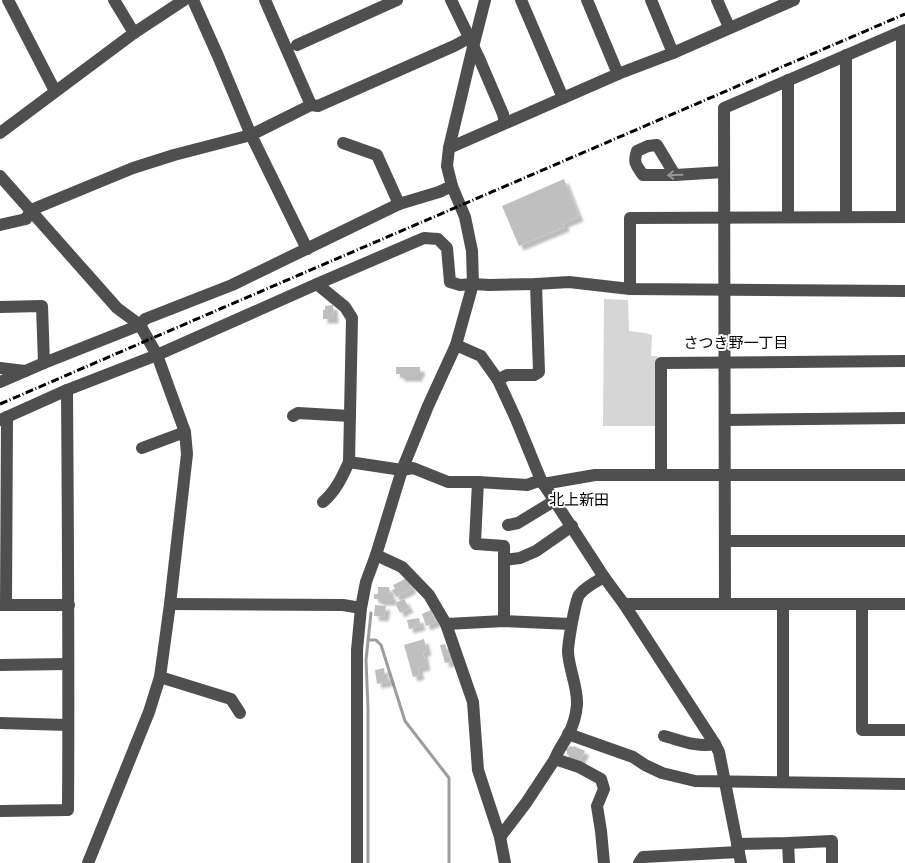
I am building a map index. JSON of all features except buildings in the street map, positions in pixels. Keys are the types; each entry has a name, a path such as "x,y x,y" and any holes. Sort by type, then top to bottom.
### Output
{"street":[{"path":"8,0 55,91"},
{"path":"114,0 134,32"},
{"path":"0,133 134,32 184,0"},
{"path":"193,0 251,135 307,249"},
{"path":"265,0 311,105"},
{"path":"297,45 397,0"},
{"path":"451,0 479,58 505,123"},
{"path":"357,863 357,650 361,608 366,582 402,470 428,406 456,345 473,284 472,251 465,218 452,186 447,166 471,42 486,0"},
{"path":"521,0 563,98"},
{"path":"587,0 618,74"},
{"path":"651,0 673,53"},
{"path":"717,0 729,28"},
{"path":"449,148 618,74 673,53 787,1"},
{"path":"630,289 630,218 724,218 788,217 904,217 903,31 724,108 724,172 724,218 724,362 725,604"},
{"path":"0,225 26,219 31,210 133,168 251,135 311,105 318,106 454,46 471,42"},
{"path":"846,55 846,217"},
{"path":"788,80 788,217"},
{"path":"343,143 377,155 398,204"},
{"path":"675,175 724,172"},
{"path":"0,176 117,308 140,325 157,355 185,432 187,454 160,677 149,712 88,863"},
{"path":"0,382 140,325 146,319 232,285 398,204 439,192 452,186"},
{"path":"69,605 3,605 4,419 67,390 157,355 424,238 438,238 447,248 450,282 460,285 569,282 630,289 905,291"},
{"path":"317,284 345,307 352,318 349,462 339,484 323,502"},
{"path":"498,380 507,375 534,375 539,372 536,284"},
{"path":"0,306 42,306 44,363"},
{"path":"456,345 481,356 498,380 542,482 604,577 624,604 719,752 739,853"},
{"path":"661,475 661,363 905,361"},
{"path":"0,368 25,371"},
{"path":"0,810 68,810 67,390"},
{"path":"293,416 298,413 350,416"},
{"path":"725,420 905,418"},
{"path":"142,448 185,432"},
{"path":"349,462 402,470 413,468 448,482 527,485 595,475 905,475"},
{"path":"478,482 475,542 476,544 504,546 504,621"},
{"path":"508,526 554,501"},
{"path":"504,560 520,558 536,551 572,526"},
{"path":"725,541 905,541"},
{"path":"376,555 402,567 429,595 446,624 473,702 478,770 500,837 505,863"},
{"path":"500,837 526,803 555,759 576,716 576,691 568,652 571,624 578,596 588,586 604,577"},
{"path":"170,604 343,605 361,608"},
{"path":"624,604 905,604"},
{"path":"783,604 783,782"},
{"path":"862,604 862,730 905,730"},
{"path":"446,624 504,621 571,624"},
{"path":"0,665 68,664"},
{"path":"160,677 231,699 240,713"},
{"path":"0,723 68,725"},
{"path":"568,734 633,757 644,765 662,773 694,781 905,784"},
{"path":"664,736 688,743 708,746 714,744"},
{"path":"555,759 579,766 601,779 604,789 597,806 604,863"},
{"path":"639,863 643,857 739,853 788,843 832,841 832,863"},
{"path":"788,843 789,863"}],"shaded area":[{"path":"604,299 628,300 629,331 652,335 651,356 657,356 657,426 603,426"}],"waterway":[{"path":"368,863 368,708 366,660 371,613"},
{"path":"368,640 376,640 381,645 405,721 449,778 449,863"}],"railway":[{"path":"0,404 905,14"}],"district":[{"name":"さつき野一丁目","path":"736,342"},
{"name":"北上新田","path":"579,499"}]}
